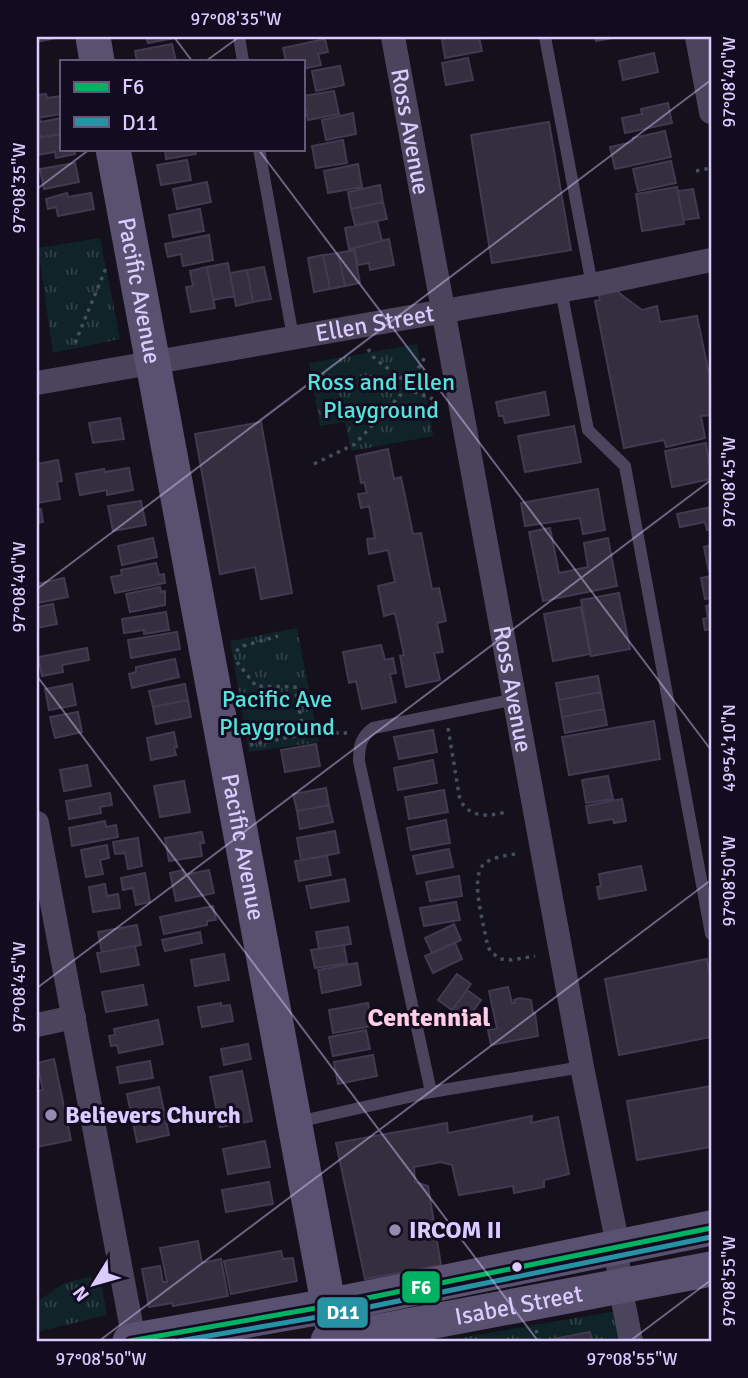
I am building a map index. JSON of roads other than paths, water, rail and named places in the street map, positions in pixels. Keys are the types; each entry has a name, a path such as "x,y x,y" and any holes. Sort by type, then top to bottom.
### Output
{"street":[{"path":"93,37 97,60"},
{"name":"Ross Avenue","path":"393,37 582,1067 609,1200 620,1286 631,1341"},
{"path":"697,37 711,112"},
{"name":"Pacific Avenue","path":"113,150 333,1341"},
{"name":"Ellen Street","path":"37,383 592,285 711,260"},
{"path":"37,823 132,1341"},
{"path":"37,1025 74,1017"},
{"name":"Isabel Street","path":"132,1341 328,1306 711,1228"},
{"name":"Isabel Street","path":"333,1341 711,1269"}],"lane":[{"path":"239,37 243,60"},
{"path":"545,37 592,285"},
{"path":"259,150 293,337"},
{"path":"561,290 589,430 625,466 711,934"},
{"path":"431,1092 359,761 359,748 363,736 373,728 515,699"},
{"path":"294,1122 431,1092 582,1067"}],"place":[{"name":"Believers Church","path":"51,1115"},
{"name":"IRCOM II","path":"395,1230"}],"district":[{"name":"Centennial","path":"429,1018"}],"park label":[{"name":"Ross and Ellen Playground","path":"381,396"},
{"name":"Pacific Ave Playground","path":"277,713"}]}
